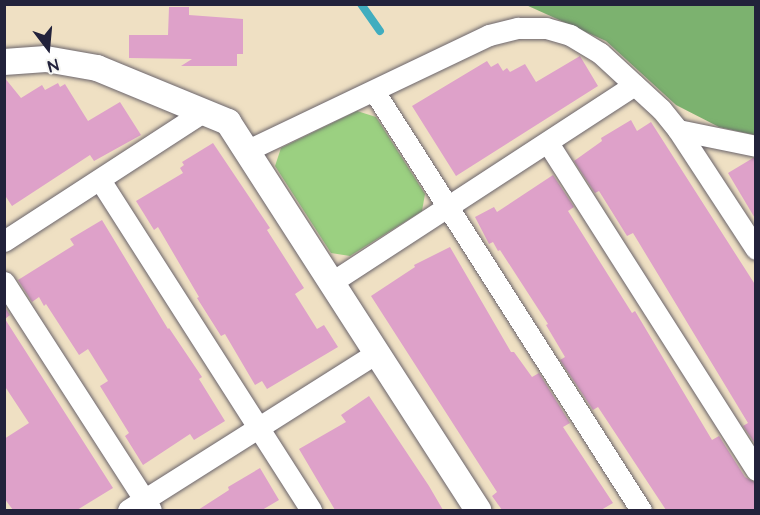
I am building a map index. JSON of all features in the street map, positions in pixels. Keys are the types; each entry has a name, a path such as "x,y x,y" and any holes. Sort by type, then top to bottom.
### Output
{"street":[{"path":"248,150 489,35 518,28 546,28 570,35 600,52 661,108 678,130 756,249"},
{"path":"4,62 46,59 97,68 228,122 478,510"},
{"path":"332,282 634,85"},
{"path":"374,91 447,209 641,510"},
{"path":"4,241 204,111"},
{"path":"678,130 756,146"},
{"path":"548,143 756,470"},
{"path":"100,180 310,510"},
{"path":"4,282 141,507 258,428 376,353"}],"green space":[{"path":"526,5 755,5 755,135 719,127 676,105 606,41"},
{"path":"357,111 376,117 425,194 422,211 350,256 331,253 275,166 281,148"}],"building":[{"path":"169,7 189,7 189,15 243,19 243,54 237,54 237,66 181,66 192,59 129,58 129,35 168,35"},
{"path":"580,56 598,86 456,176 412,106 487,61 491,67 498,63 503,71 507,68 510,72 525,64 536,82"},
{"path":"4,77 21,98 42,85 45,90 58,83 60,87 65,84 88,121 120,102 141,135 94,161 90,155 12,206 4,194"},
{"path":"631,120 637,131 651,122 756,286 756,445 743,426 748,423 633,233 627,236 599,191 595,193 574,161 602,141 601,138"},
{"path":"213,143 270,228 267,230 304,288 295,294 317,329 324,325 338,347 267,389 262,381 255,385 225,334 221,336 197,298 199,297 158,227 154,230 136,201 183,173 180,168 184,165 182,162"},
{"path":"756,158 756,220 728,173"},
{"path":"553,175 574,207 568,211 632,313 635,311 712,440 719,436 745,477 756,483 756,510 666,510 598,407 593,410 560,360 565,357 546,325 548,324 500,250 498,251 493,242 489,244 475,217 494,207 497,212"},
{"path":"102,220 168,329 202,377 199,379 225,421 194,440 190,434 143,465 125,436 129,433 100,386 108,381 88,349 79,355 46,304 44,306 39,297 32,302 18,280 74,245 70,239"},
{"path":"450,247 511,352 514,352 532,377 539,373 570,423 563,427 613,503 601,510 502,510 492,496 497,492 371,296 415,267 414,265"},
{"path":"4,306 10,315 5,319 113,488 77,510 13,510 4,498 4,439 29,423 4,385"},
{"path":"369,396 443,510 335,510 299,449 346,422 341,415"},
{"path":"260,468 279,500 262,510 198,510 229,490 228,487"}],"waterway":[{"path":"361,4 380,31"}]}
